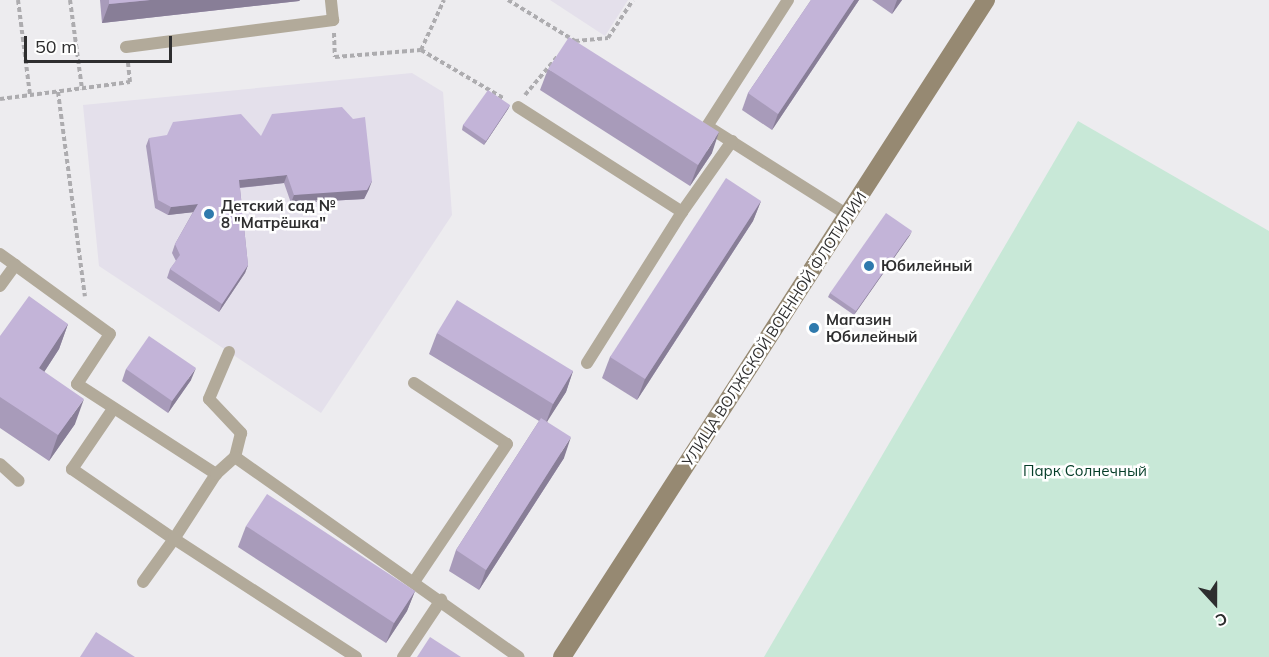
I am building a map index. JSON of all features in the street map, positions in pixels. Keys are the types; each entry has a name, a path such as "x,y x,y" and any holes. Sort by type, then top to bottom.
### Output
{"street":[{"name":"УЛИЦА ВОЛЖСКОЙ ВОЕННОЙ ФЛОТИЛИИ","path":"562,657 986,0"}],"lane":[{"path":"126,47 333,20 331,0"},
{"path":"788,0 707,126 848,215"},
{"path":"518,107 682,212"},
{"path":"587,363 682,212 732,141"},
{"path":"0,254 110,334 77,384 216,474"},
{"path":"0,286 15,265"},
{"path":"143,582 216,474 235,457 241,433 209,399 230,352"},
{"path":"414,383 507,444 414,582"},
{"path":"113,409 72,469 174,539 356,657"},
{"path":"235,457 519,657"},
{"path":"0,464 19,481"},
{"path":"403,657 441,600"}],"path":[{"path":"18,0 30,95"},
{"path":"70,0 82,89"},
{"path":"420,50 444,0"},
{"path":"508,0 584,47"},
{"path":"567,48 575,41 608,38 633,0"},
{"path":"333,20 335,57 420,50 518,107 543,70 559,55"},
{"path":"0,99 130,82 126,47"},
{"path":"58,92 88,318"}],"shaded area":[{"path":"550,0 628,0 605,36"},
{"path":"412,73 443,92 452,215 321,413 99,266 83,105"}],"green space":[{"name":"Парк Солнечный","path":"1078,121 1269,231 1269,657 764,657"}],"building":[{"path":"109,0 150,0 109,4"},
{"path":"811,0 854,0 778,114 748,93"},
{"path":"569,37 719,132 698,165 548,69"},
{"path":"488,90 510,105 486,141 463,125"},
{"name":"Детский сад № 8 \"Матрёшка\"","path":"342,107 353,119 365,117 372,181 367,190 294,195 287,175 239,180 248,265 222,304 170,269 180,255 175,244 198,204 171,207 158,200 149,138 167,135 173,122 241,114 261,136 272,114"},
{"path":"726,178 761,201 645,379 610,357"},
{"name":"Юбилейный","path":"886,213 912,231 856,311 830,293"},
{"path":"29,296 68,324 39,368 84,399 58,435 0,397 0,336"},
{"path":"457,300 573,371 553,404 437,333"},
{"path":"149,336 196,368 172,401 126,369"},
{"path":"541,418 571,437 486,570 456,550"},
{"path":"267,494 415,591 394,623 246,526"},
{"path":"96,632 135,657 80,657"},
{"path":"430,637 461,657 417,657"}],"place":[{"name":"Детский сад № 8 \"Матрёшка\"","path":"209,214"},
{"name":"Юбилейный","path":"869,266"},
{"name":"Магазин Юбилейный","path":"814,328"}]}
